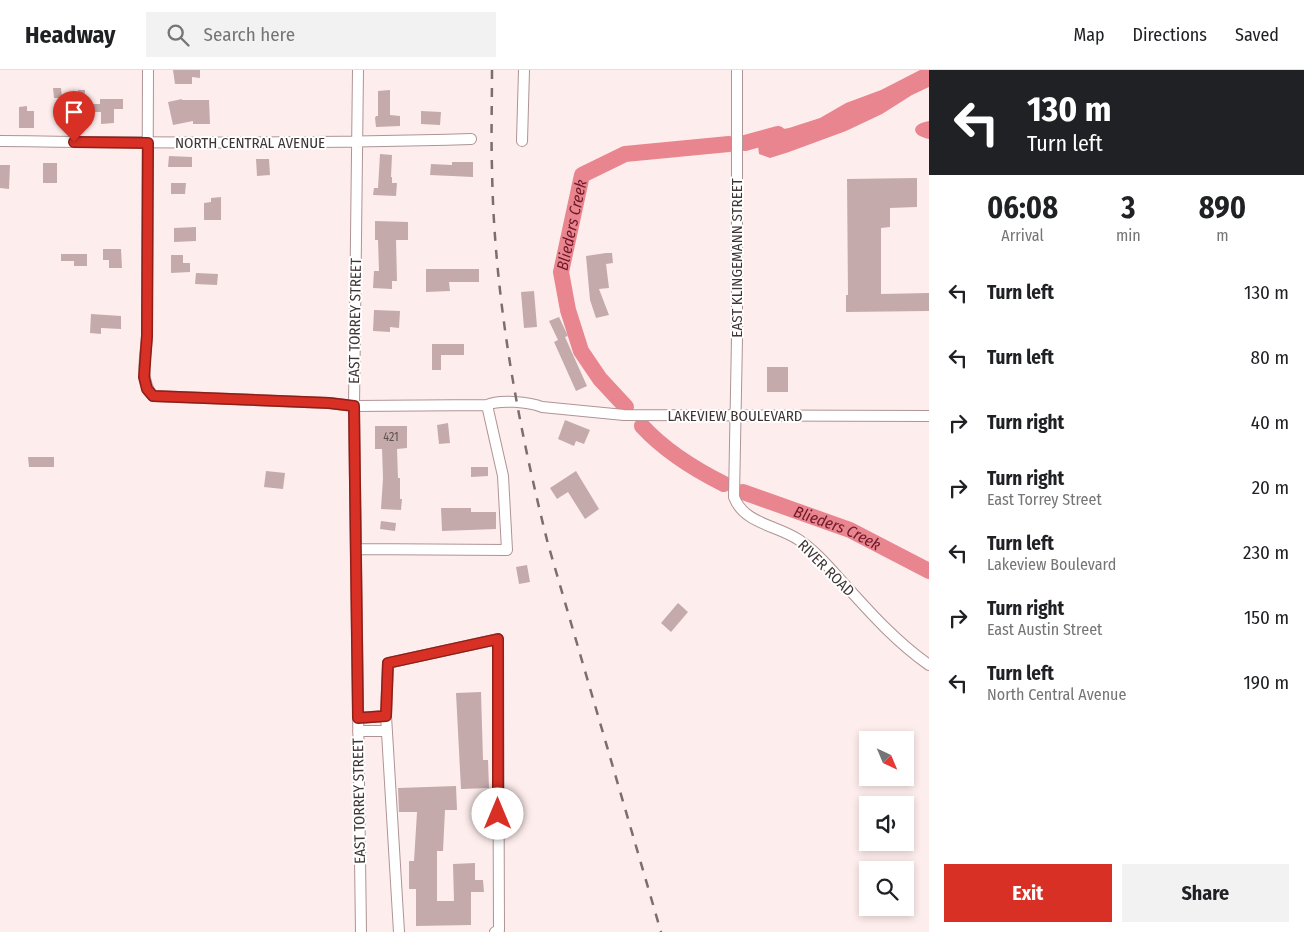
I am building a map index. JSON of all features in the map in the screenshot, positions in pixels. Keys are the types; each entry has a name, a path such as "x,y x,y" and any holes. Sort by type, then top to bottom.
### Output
{"street":[{"path":"148,70 148,143"},
{"name":"EAST TORREY STREET","path":"358,70 354,406 361,932"},
{"path":"522,141 524,70"},
{"name":"EAST KLINGEMANN STREET","path":"736,416 737,70"},
{"name":"NORTH CENTRAL AVENUE","path":"0,141 148,143 358,142 471,139"},
{"name":"LAKEVIEW BOULEVARD","path":"148,143 147,336 144,377 149,392 156,398 329,403 354,406 517,403 617,415 929,416"},
{"path":"356,548 507,550 503,476 487,405"},
{"name":"RIVER ROAD","path":"736,416 734,497 737,506 742,512 752,518 799,539 820,558 900,644 929,665"},
{"path":"399,932 386,716 388,663 498,639 499,930 495,932"},
{"path":"358,718 386,716"},
{"path":"358,731 387,731"}],"shaded area":[{"path":"920,70 929,70 929,87 912,95 882,114 846,131 789,152 770,158 759,154 760,133 789,128 820,118 846,103 881,90"},
{"path":"929,121 929,139 919,135 915,130 918,125"}],"building":[{"path":"173,70 200,70 200,78 192,77 192,84 175,84"},
{"path":"53,88 61,88 62,98 54,98"},
{"path":"78,90 85,90 84,104 100,104 100,99 123,99 123,109 114,109 114,123 101,124 101,112 77,112"},
{"path":"390,90 390,115 400,116 400,126 376,127 378,91"},
{"path":"182,99 209,100 210,124 193,124 193,121 173,125 168,102"},
{"path":"27,106 27,111 34,111 34,128 19,128 19,107"},
{"path":"421,111 441,112 440,125 421,124"},
{"path":"64,114 80,114 80,125 65,126"},
{"path":"380,154 392,155 391,177 392,183 397,183 396,196 373,195 374,188 378,188"},
{"path":"169,156 192,157 192,167 168,167"},
{"path":"256,159 269,159 270,175 257,176"},
{"path":"452,162 473,162 473,177 430,175 431,164 452,165"},
{"path":"43,163 57,163 57,183 43,183"},
{"path":"0,165 10,165 9,189 0,188"},
{"path":"917,178 917,207 890,208 890,227 881,228 881,294 929,293 929,311 846,312 846,295 848,295 847,179"},
{"path":"171,183 186,183 185,194 171,194"},
{"path":"221,197 221,220 204,220 204,203 211,202 211,198"},
{"path":"375,221 408,222 408,240 396,240 397,281 392,281 392,289 373,288 374,271 379,271 378,240 375,240"},
{"path":"196,227 196,241 174,242 174,228"},
{"path":"103,249 121,249 122,268 109,268 109,260 103,260"},
{"path":"612,253 613,263 606,264 609,288 599,289 609,315 596,318 590,300 586,256"},
{"path":"61,254 87,254 87,266 74,266 74,261 61,261"},
{"path":"171,255 183,255 183,263 190,263 190,272 171,273"},
{"path":"426,269 479,269 479,282 449,282 450,291 426,292"},
{"path":"196,273 218,274 217,285 195,284"},
{"path":"534,291 537,327 524,328 521,292"},
{"path":"374,310 400,311 399,328 390,327 390,332 373,331"},
{"path":"91,314 121,316 121,329 101,328 101,334 90,333"},
{"path":"559,317 568,336 565,337 587,386 576,391 554,342 558,340 549,321"},
{"path":"432,344 464,344 464,355 441,355 441,370 432,370"},
{"path":"767,367 788,367 788,392 767,392"},
{"path":"565,420 590,430 584,444 576,441 574,446 558,439"},
{"path":"448,423 450,443 439,444 437,425"},
{"path":"375,426 407,426 407,448 397,449 400,499 402,499 401,510 381,509 382,449 375,449"},
{"path":"28,457 54,457 54,467 29,467"},
{"path":"471,467 488,467 488,476 471,477"},
{"path":"266,471 285,473 283,489 264,487"},
{"path":"576,471 599,509 585,519 568,492 557,499 550,488"},
{"path":"441,508 471,508 471,512 496,512 496,529 442,531"},
{"path":"381,521 396,523 395,531 380,529"},
{"path":"527,565 530,582 519,584 516,567"},
{"path":"678,603 688,612 671,632 661,623"},
{"path":"481,692 483,760 488,760 489,788 461,789 456,693"},
{"path":"456,786 457,810 445,810 443,851 437,851 437,901 454,901 453,864 475,863 475,880 483,880 484,892 471,892 471,925 416,926 416,889 409,889 409,861 414,861 417,812 399,812 398,788"}],"waterway":[{"name":"Blieders Creek","path":"745,143 778,134"},
{"name":"Blieders Creek","path":"626,407 600,379 581,351 568,310 561,272 582,175 625,154 729,144"},
{"name":"Blieders Creek","path":"642,426 660,444 680,459 724,484"},
{"name":"Blieders Creek","path":"743,492 850,530 929,571"}],"railway":[{"path":"492,70 492,169 497,263 509,358 526,451 548,544 661,932"}],"route":[{"path":"74,142 148,143 147,336 144,377 147,389 153,396 156,398 329,403 354,406 358,718 386,716 388,663 498,639 498,814"}]}
